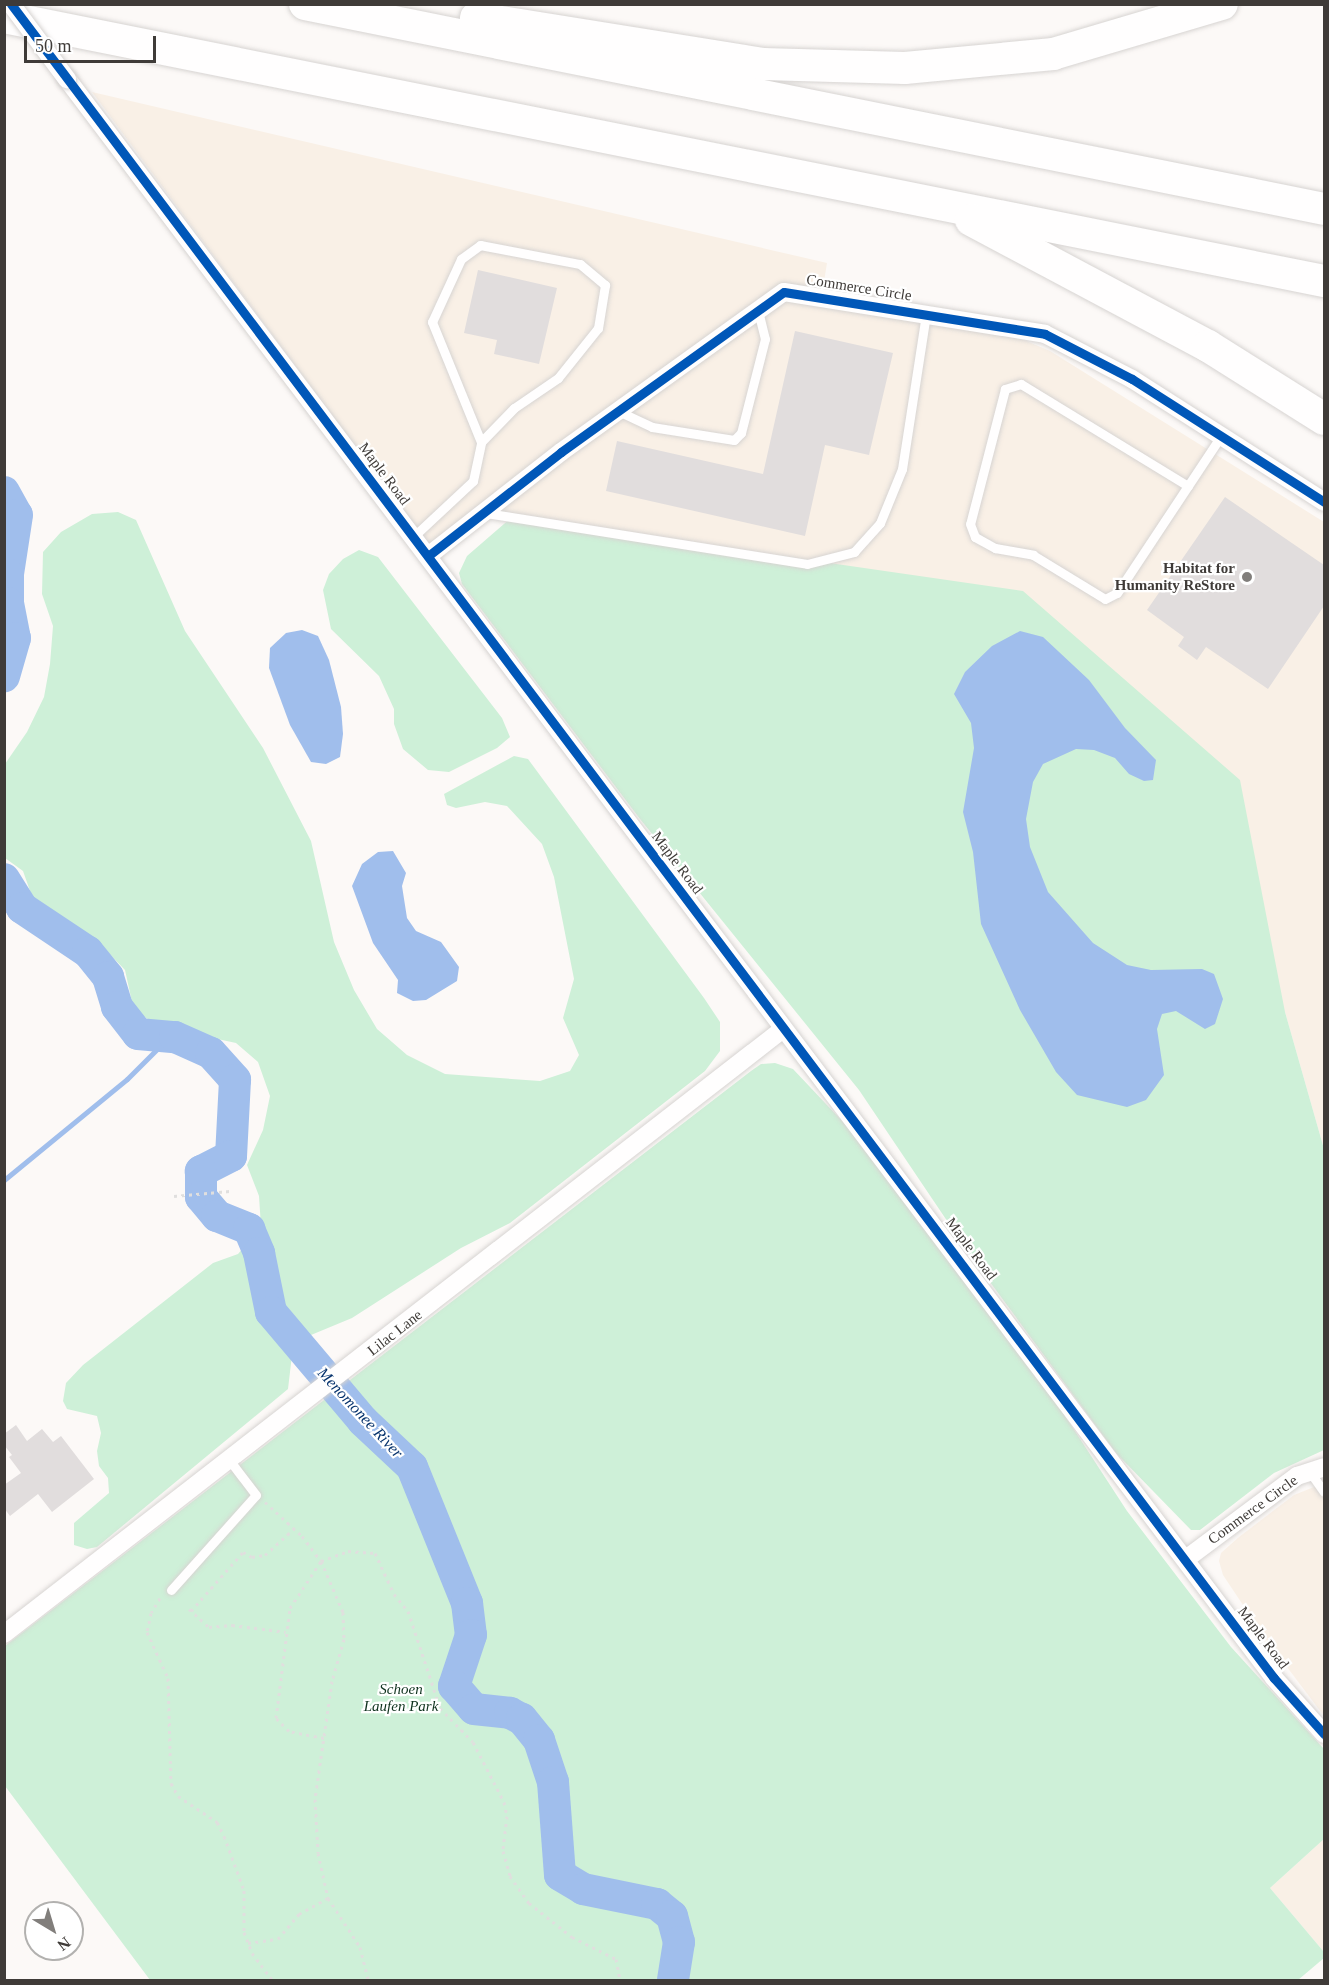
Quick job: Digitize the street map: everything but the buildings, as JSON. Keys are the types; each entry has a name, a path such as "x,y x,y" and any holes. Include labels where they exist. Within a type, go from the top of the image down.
{"highway":[{"path":"305,4 1324,209"},
{"path":"389,4 763,64 905,68 1053,54 1222,4"},
{"path":"4,16 1324,281"},
{"path":"941,204 1208,346 1324,419"}],"street":[{"name":"Maple Road","path":"11,4 1274,1678 1324,1734"},
{"name":"Commerce Circle","path":"428,556 618,411 784,292 1045,333 1132,379 1324,502"},
{"name":"Lilac Lane","path":"4,1634 311,1399 783,1029"},
{"name":"Commerce Circle","path":"1186,1559 1298,1476 1317,1470"}],"lane":[{"path":"413,537 473,481 481,442 514,408 558,378 598,328 605,285 580,264 480,245 461,259 432,322 481,442"},
{"path":"618,411 652,427 734,440 741,433 765,339 758,310"},
{"path":"483,513 807,564 854,552 880,523 902,469 926,314"},
{"path":"1188,486 1021,384 1005,389 970,524 975,537 995,548 1033,555 1105,599 1117,593 1188,486 1221,436"},
{"path":"171,1590 256,1495 230,1461"},
{"path":"1317,1470 1324,1492"}],"path":[{"path":"174,1196 230,1191"},
{"path":"256,1495 294,1528 321,1561 339,1600 345,1631 324,1738 315,1799 319,1862 328,1898 360,1947 368,1980"},
{"path":"286,1632 232,1625 209,1627 190,1610 241,1551 252,1557 265,1555 294,1528"},
{"path":"324,1738 289,1731 276,1718 290,1608 321,1561 348,1551 375,1553 394,1594 411,1618 440,1708 473,1742 504,1802 507,1816 503,1851 510,1876 529,1903 573,1937 616,1959 620,1980"},
{"path":"160,1598 151,1613 147,1632 168,1678 171,1783 178,1796 217,1822 244,1890 243,1925 248,1943 273,1980"},
{"path":"248,1943 278,1939 299,1914 328,1898"}],"shaded area":[{"path":"92,92 827,263 822,294 1019,338 1050,351 1324,522 1324,1149 1285,1012 793,583 492,512 436,555"},
{"path":"1324,1483 1324,1716 1265,1638 1223,1575 1219,1561 1221,1553 1239,1537 1294,1495"},
{"path":"1324,1839 1324,1952 1270,1888"}],"green space":[{"path":"118,512 136,520 185,631 263,748 311,841 334,942 354,990 377,1029 407,1055 445,1074 540,1081 570,1071 579,1055 563,1018 574,979 554,877 542,844 507,806 485,802 456,808 447,805 444,794 514,756 528,759 704,998 720,1022 720,1051 705,1071 510,1223 461,1248 352,1318 311,1335 292,1355 288,1389 97,1547 87,1549 74,1545 74,1523 109,1493 108,1478 99,1466 97,1451 101,1433 97,1416 67,1409 63,1401 66,1383 83,1365 213,1263 238,1254 261,1227 259,1196 247,1165 263,1130 270,1096 258,1062 236,1043 162,1027 134,1011 125,970 102,946 82,939 35,905 23,871 5,858 5,764 27,732 44,697 50,664 53,626 42,594 43,552 61,532 92,514"},
{"path":"512,517 1023,591 1240,780 1285,1012 1324,1149 1324,1450 1274,1473 1200,1530 1191,1530 1116,1453 970,1255 859,1090 640,819 462,584 459,573 467,556"},
{"path":"359,550 378,557 502,718 510,737 497,748 449,772 428,770 403,749 394,724 394,709 379,676 331,629 323,590 329,574 343,559"},
{"name":"Schoen Laufen Park","path":"775,1063 793,1069 860,1140 1054,1399 1127,1511 1231,1647 1324,1749 1324,1839 1270,1888 1324,1952 1324,1958 1298,1980 150,1980 5,1786 5,1646 751,1071 761,1064"}],"water":[{"path":"302,630 318,636 329,660 341,707 343,734 340,757 326,764 311,762 290,725 269,668 270,648 286,633"},
{"path":"1020,631 1043,637 1089,680 1125,728 1156,760 1153,780 1144,781 1129,774 1115,758 1094,750 1076,749 1043,764 1033,782 1026,819 1030,847 1048,892 1093,943 1127,965 1151,970 1202,969 1214,974 1223,999 1215,1024 1205,1029 1176,1011 1162,1014 1157,1029 1164,1075 1146,1100 1127,1107 1077,1095 1056,1072 1020,1010 981,924 973,852 963,812 974,748 971,723 954,694 965,672 992,646"},
{"path":"393,851 406,873 402,886 407,918 416,931 441,942 459,967 457,981 426,1000 413,1001 397,993 398,980 373,943 352,886 362,864 378,852"}],"waterway":[{"name":"Menomonee River","path":"4,492 17,515 8,574 8,603 15,638 4,676"},
{"name":"Menomonee River","path":"4,879 22,908 88,952 108,977 117,1007 138,1034 175,1037 211,1053 235,1080 231,1156 201,1171 201,1197 217,1216 249,1229 259,1253 271,1312 363,1421 412,1467 467,1603 471,1635 454,1686 474,1709 510,1713 522,1719 539,1740 553,1782 560,1875 583,1889 657,1904 672,1916 679,1942 673,1980"},
{"path":"4,1180 127,1079 160,1046 175,1037"}],"cycle path":[{"path":"11,4 1274,1678 1324,1734"},
{"path":"428,556 561,452 784,292 1045,334 1132,379 1324,502"}],"place":[{"name":"Habitat for Humanity ReStore","path":"1247,577"}]}
